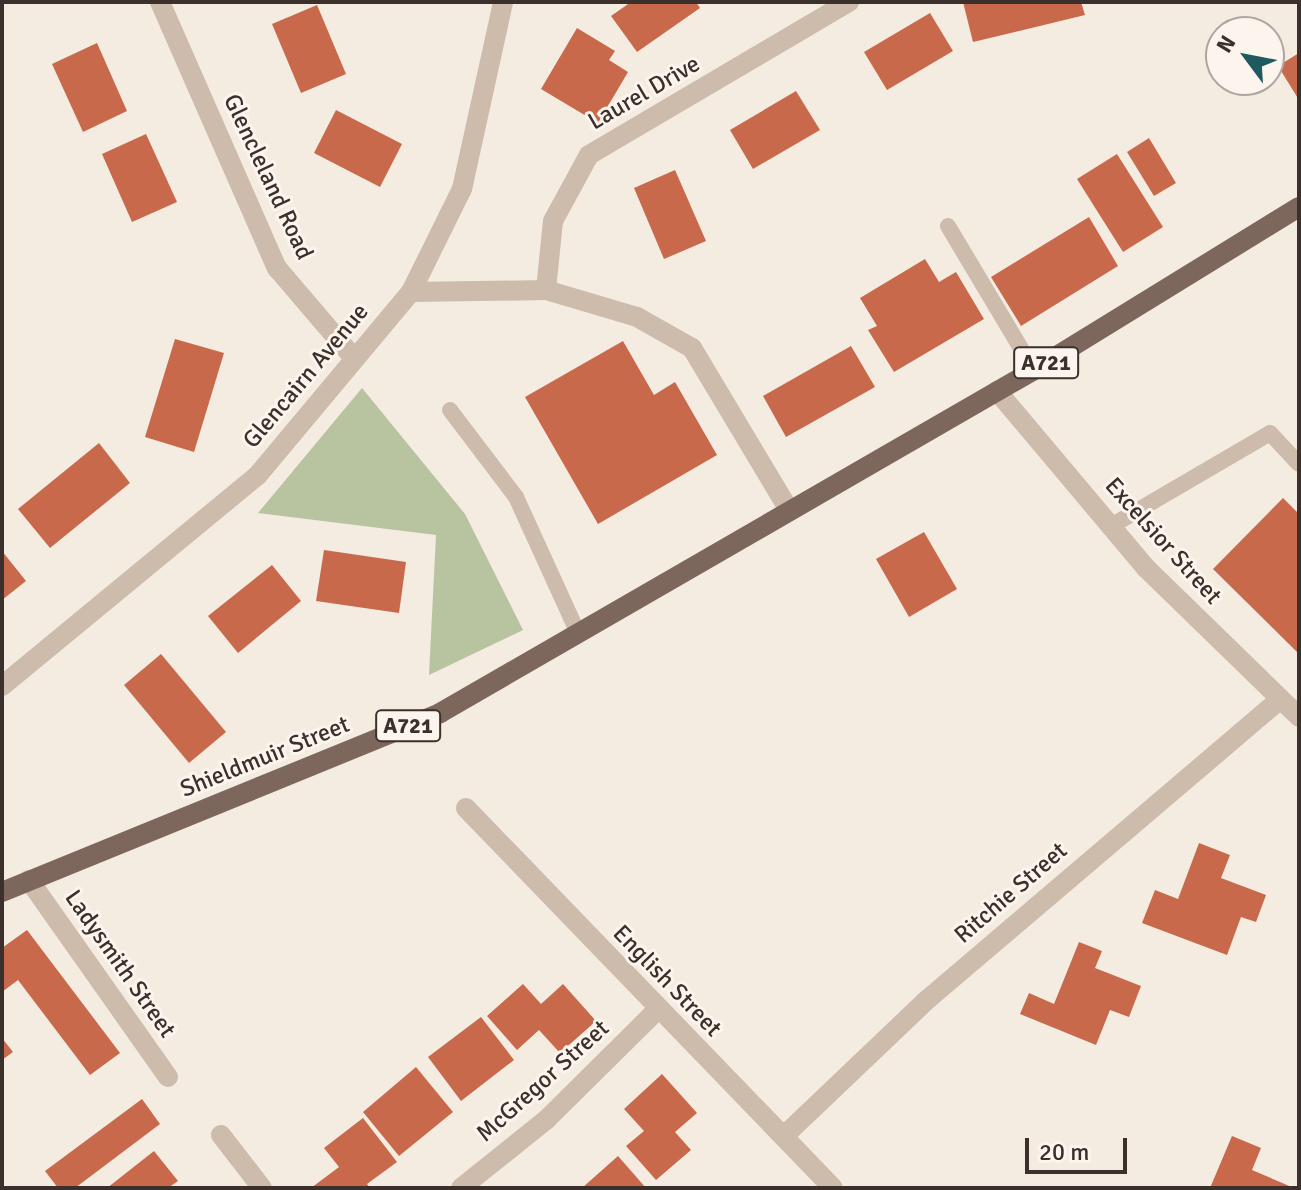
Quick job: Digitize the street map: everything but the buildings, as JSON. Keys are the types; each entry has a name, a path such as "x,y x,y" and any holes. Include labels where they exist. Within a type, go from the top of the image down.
{"main road":[{"name":"A721","path":"789,510 1034,370 1299,207"},
{"name":"Shieldmuir Street","path":"2,892 440,713 789,510"}],"street":[{"name":"Glencleland Road","path":"160,2 277,268 354,358"},
{"name":"Glencairn Avenue","path":"2,686 257,476 411,292 462,189 503,2"},
{"name":"Laurel Drive","path":"546,290 553,221 589,155 849,2"},
{"path":"411,292 546,290 637,317 692,348 789,510"},
{"name":"Excelsior Street","path":"997,391 1146,568 1299,717"},
{"name":"Ritchie Street","path":"784,1136 928,999 1280,699"},
{"name":"English Street","path":"466,808 657,1010 833,1188"},
{"name":"Ladysmith Street","path":"29,880 168,1077"},
{"name":"McGregor Street","path":"461,1188 547,1119 657,1010"},
{"path":"221,1135 262,1188"}],"lane":[{"path":"948,226 1034,370"},
{"path":"450,410 516,497 578,633"},
{"path":"1111,526 1270,433 1299,464"}],"green space":[{"path":"362,388 465,514 523,630 429,675 436,535 258,513"}]}
